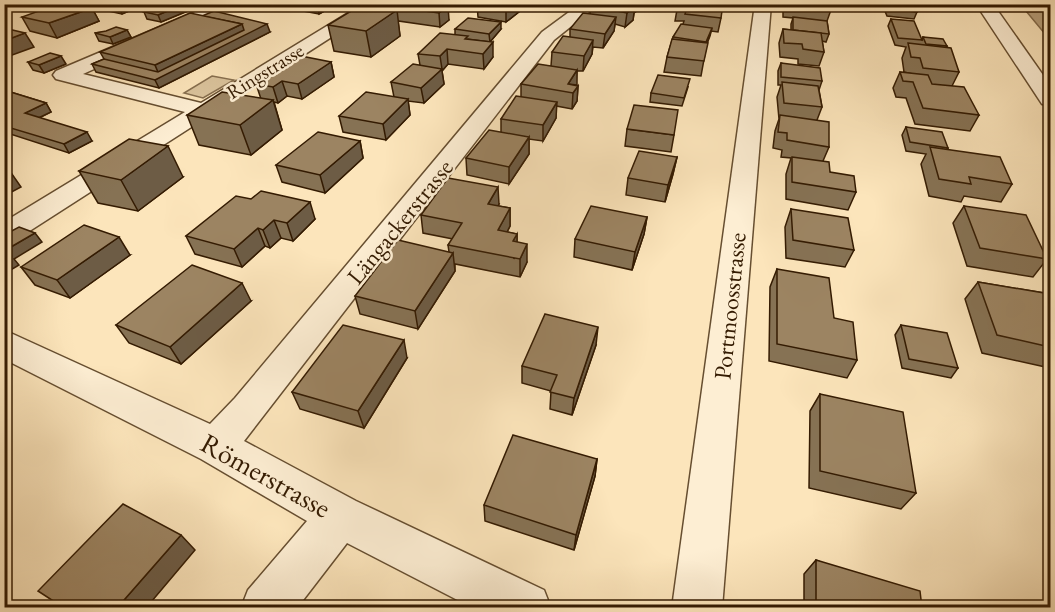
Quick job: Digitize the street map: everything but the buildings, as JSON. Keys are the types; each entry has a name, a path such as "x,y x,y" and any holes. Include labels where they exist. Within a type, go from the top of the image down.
{"street":[{"name":"Ringstrasse","path":"4,235 375,4"},
{"name":"Längackerstrasse","path":"215,446 249,409 548,36 591,4"},
{"name":"Portmoosstrasse","path":"697,608 763,4"},
{"path":"984,4 1050,99"},
{"path":"203,110 63,75 207,12"},
{"name":"Römerstrasse","path":"4,343 215,446 340,516 526,608"},
{"path":"266,608 340,516"}],"shaded area":[{"path":"1021,5 1050,5 1050,40"},
{"path":"212,76 234,80 203,98 184,93"}]}
